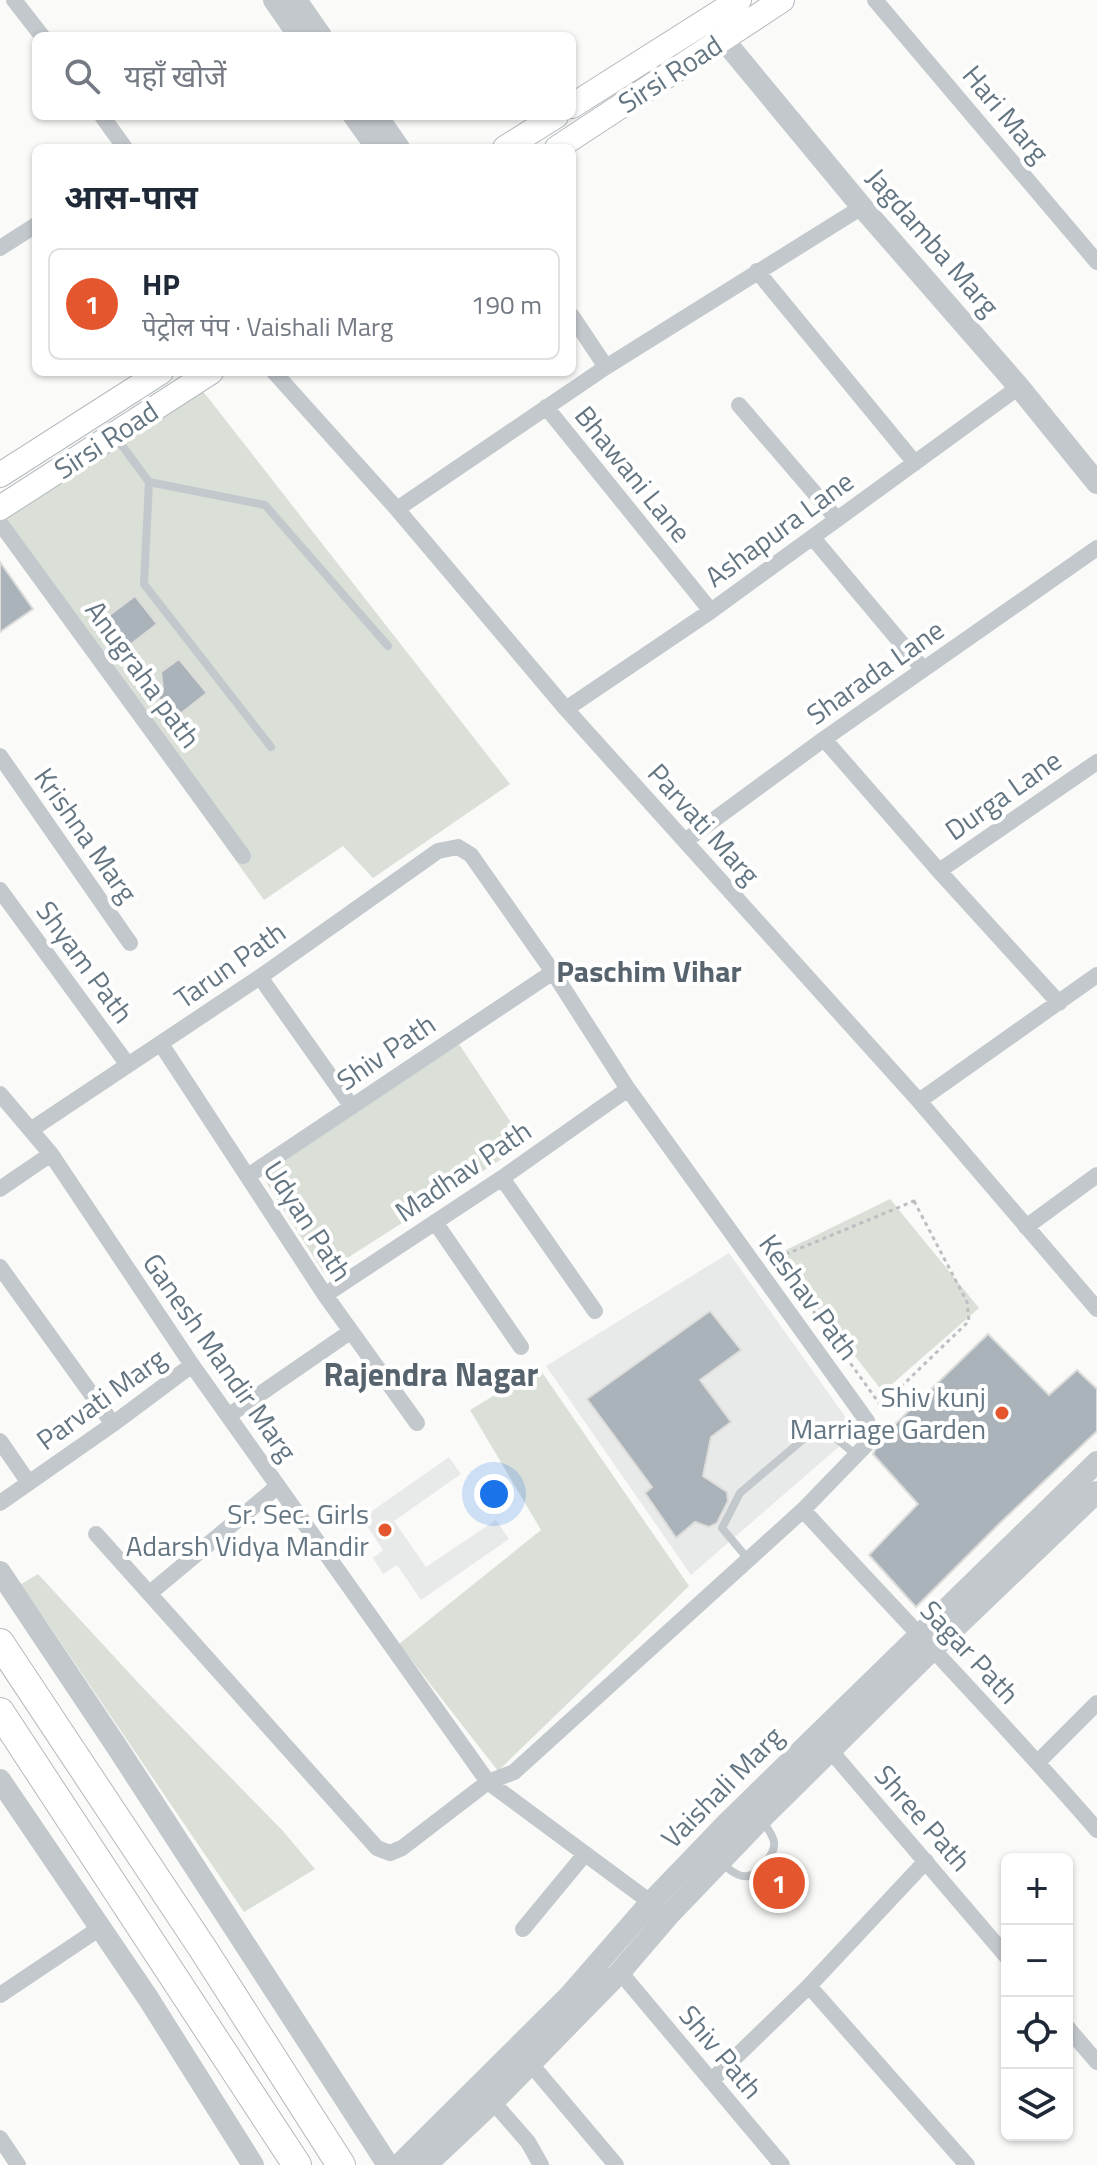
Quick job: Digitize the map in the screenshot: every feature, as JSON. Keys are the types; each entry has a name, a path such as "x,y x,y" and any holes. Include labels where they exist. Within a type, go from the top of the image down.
{"highway":[{"path":"0,1643 203,1949 341,2165"},
{"path":"0,1712 297,2165"}],"main road":[{"name":"Sirsi Road","path":"576,103 739,0"},
{"name":"Sirsi Road","path":"563,144 782,0"},
{"path":"511,144 550,120"},
{"name":"Sirsi Road","path":"0,475 155,376"},
{"name":"Sirsi Road","path":"0,508 205,376"}],"street":[{"path":"14,0 39,32"},
{"path":"274,0 296,32"},
{"path":"296,0 318,32"},
{"name":"Hari Marg","path":"875,0 1097,262"},
{"name":"Jagdamba Marg","path":"723,39 1097,483"},
{"path":"105,120 122,144"},
{"path":"357,120 374,144"},
{"path":"380,120 396,144"},
{"path":"397,509 606,367 862,207"},
{"path":"2,243 32,227"},
{"path":"757,271 915,463"},
{"path":"576,322 606,367"},
{"name":"Parvati Marg","path":"278,376 397,509 566,709 919,1101 1097,1309"},
{"name":"Ashapura Lane","path":"566,709 711,611 1019,387"},
{"path":"739,405 836,518"},
{"name":"Bhawani Lane","path":"546,407 711,611"},
{"name":"Anugraha path","path":"0,523 243,856"},
{"path":"813,538 923,669"},
{"name":"Sharada Lane","path":"685,841 824,739 1097,548"},
{"path":"824,739 1059,1003"},
{"name":"Krishna Marg","path":"0,756 130,943"},
{"name":"Durga Lane","path":"939,871 1097,762"},
{"name":"Keshav Path","path":"96,1534 377,1848 390,1853 402,1848 488,1782 514,1772 803,1510 866,1445 871,1432 867,1421 628,1089 553,972 471,855 458,847"},
{"name":"Tarun Path","path":"32,1129 260,977 438,851 458,847"},
{"name":"Shyam Path","path":"0,890 128,1065"},
{"name":"Shiv Path","path":"248,1176 553,972"},
{"path":"919,1101 1097,975"},
{"path":"260,977 352,1107"},
{"name":"Udyan Path","path":"161,1044 325,1295 417,1423"},
{"name":"Madhav Path","path":"325,1295 502,1178 628,1089"},
{"name":"Ganesh Mandir Marg","path":"0,1094 51,1154 192,1365 488,1782 659,1909"},
{"path":"0,1189 51,1154"},
{"path":"1026,1227 1097,1175"},
{"path":"502,1178 595,1311"},
{"path":"435,1222 521,1347"},
{"path":"0,1267 113,1424"},
{"path":"228,1416 350,1332"},
{"name":"Parvati Marg","path":"0,1503 192,1365"},
{"path":"0,1441 29,1483"},
{"name":"Vaishali Marg","path":"524,2056 570,1995 925,1642 1097,1462"},
{"path":"150,1593 278,1486"},
{"name":"Vaishali Marg","path":"426,2165 486,2094 524,2056 620,1972 659,1909 720,1862 734,1831 761,1819 830,1750 925,1642 1097,1492"},
{"name":"Sagar Path","path":"803,1510 1038,1762 1097,1830"},
{"path":"0,1572 388,2165"},
{"path":"1038,1762 1097,1703"},
{"name":"Shree Path","path":"830,1750 1001,1950"},
{"path":"0,1780 148,1998 253,2165"},
{"path":"523,1929 585,1854"},
{"path":"711,2081 809,1986 926,1861"},
{"path":"0,1995 100,1928"},
{"name":"Shiv Path","path":"620,1972 782,2165"},
{"path":"809,1986 967,2165"},
{"path":"1073,2034 1097,2062"},
{"path":"524,2056 616,2165"},
{"path":"486,2094 528,2142 541,2165"},
{"name":"Vaishali Marg","path":"399,2165 486,2094"},
{"path":"0,2138 18,2165"}],"lane":[{"path":"114,434 149,482 144,584 271,747"},
{"path":"149,482 265,505 388,646"},
{"path":"748,1560 722,1528 740,1493 820,1425 856,1455"},
{"path":"720,1862 740,1875 748,1876 757,1871 773,1851 774,1841 761,1819"}],"path":[{"path":"914,1201 967,1302 969,1321 881,1406 782,1267 784,1255 914,1201"}],"shaded area":[{"path":"202,390 510,784 373,878 343,846 264,900 0,532 0,523"},
{"path":"459,1044 525,1144 324,1273 262,1176"},
{"path":"890,1199 979,1308 883,1392 776,1255"},
{"path":"729,1253 849,1422 842,1444 691,1575 546,1366"},
{"path":"539,1368 689,1586 498,1771 399,1644 541,1530 470,1410"},
{"name":"Sr. Sec. Girls Adarsh Vidya Mandir","path":"449,1457 461,1474 394,1521 426,1567 496,1520 509,1539 421,1600 397,1565 383,1574 373,1558 383,1550 362,1518"},
{"path":"38,1574 143,1688 282,1830 315,1869 244,1912 21,1584"}],"building":[{"path":"0,562 33,609 0,632"},
{"path":"135,596 157,624 122,651 105,631 107,617"},
{"path":"179,659 207,693 175,718 156,695 163,689 161,672"},
{"path":"710,1311 741,1350 700,1380 731,1422 711,1437 703,1476 727,1492 728,1501 717,1523 709,1527 695,1522 676,1538 645,1493 652,1487 587,1399"},
{"name":"Shiv kunj Marriage Garden","path":"988,1334 1049,1395 1077,1370 1097,1389 1097,1431 916,1607 869,1555 918,1504 873,1454 881,1438"}],"place":[{"name":"Shiv kunj Marriage Garden","path":"1002,1413"},
{"name":"Sr. Sec. Girls Adarsh Vidya Mandir","path":"385,1530"},
{"name":"HP","path":"779,1883"}],"district":[{"name":"Paschim Vihar","path":"649,972"},
{"name":"Rajendra Nagar","path":"431,1375"}]}
